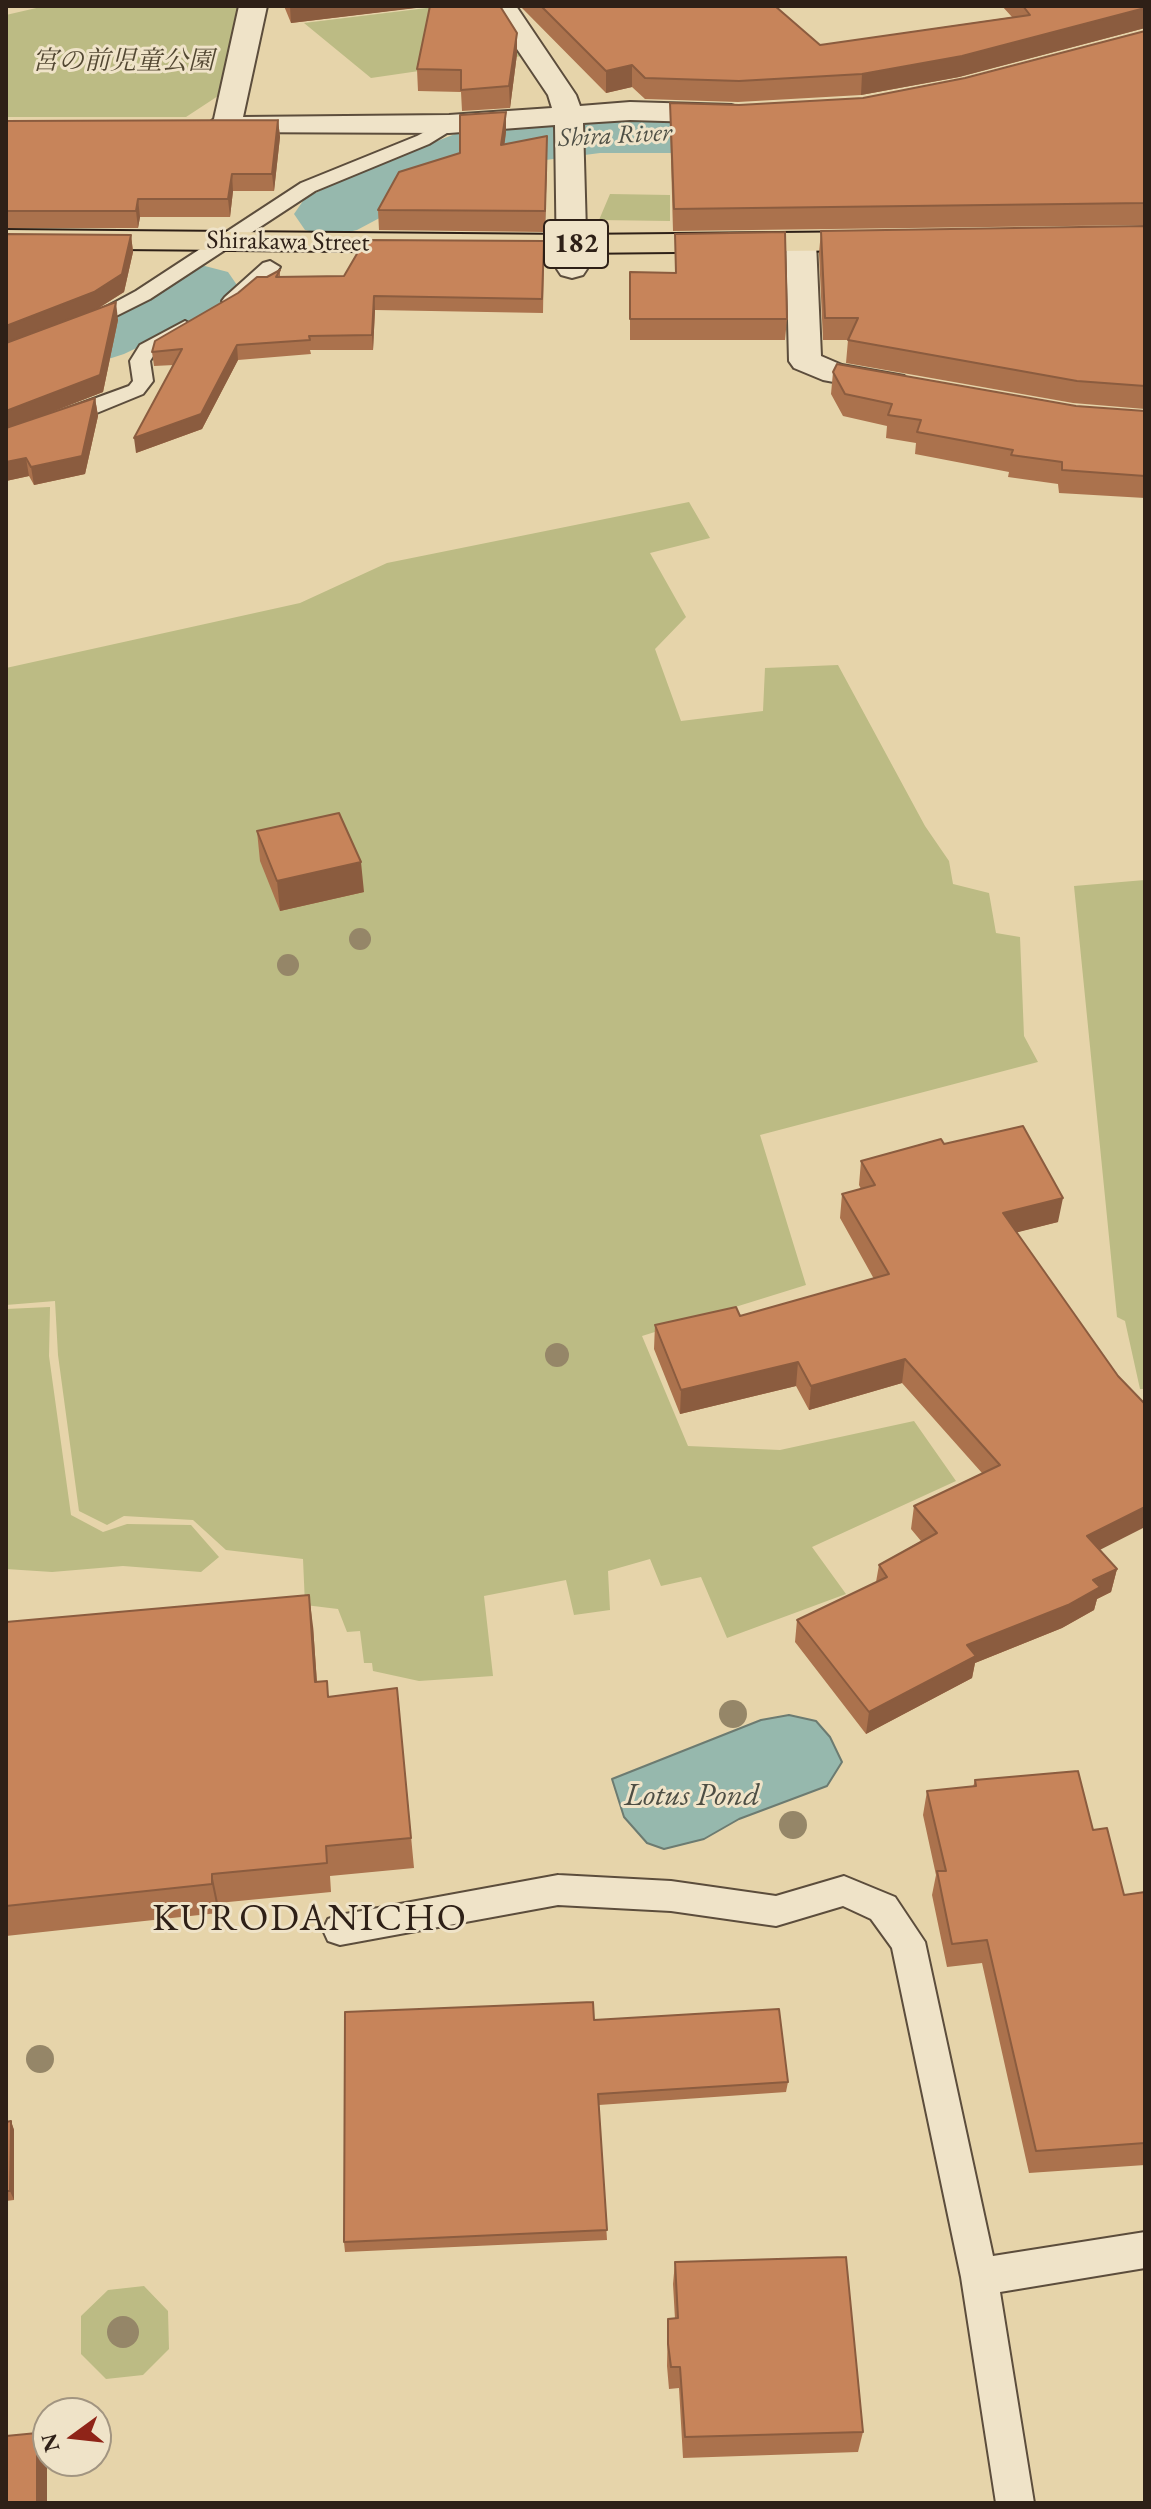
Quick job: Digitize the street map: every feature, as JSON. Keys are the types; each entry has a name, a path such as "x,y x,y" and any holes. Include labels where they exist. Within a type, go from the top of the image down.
{"main road":[{"name":"Shirakawa Street","path":"6,239 222,241 572,257"},
{"name":"Shirakawa Street","path":"6,267 270,267 572,257 802,255 911,240"},
{"name":"Shirakawa Street","path":"802,255 892,267"}],"street":[{"path":"227,126 253,6"},
{"path":"502,6 562,95 569,131 572,257"},
{"path":"196,126 449,124 569,131 753,113"},
{"path":"802,255 805,361 834,373 924,389"}],"lane":[{"path":"68,331 143,295 181,267 308,187 423,140 449,124"},
{"path":"6,438 53,424 136,390 143,381 140,361 147,349 213,311 270,267"},
{"path":"340,1930 558,1890 671,1896 776,1911 844,1891 883,1908 908,1942 979,2277 1015,2503"},
{"path":"979,2277 1145,2250"}],"green space":[{"name":"宮の前児童公園","path":"45,6 239,6 218,96 186,117 6,117 6,15"},
{"path":"443,6 489,6 522,56 371,78 304,23"},
{"path":"610,194 670,195 670,221 599,220"},
{"path":"689,502 710,538 650,553 686,617 655,649 681,721 763,711 765,668 838,665 925,826 949,861 953,884 989,893 996,933 1020,937 1024,1036 1038,1062 760,1135 806,1285 642,1336 688,1446 780,1450 914,1421 956,1481 812,1547 846,1594 727,1638 701,1577 661,1586 650,1559 608,1571 610,1610 574,1615 566,1580 484,1596 493,1676 419,1681 373,1671 372,1663 364,1663 360,1631 347,1632 338,1609 305,1605 303,1559 226,1550 193,1520 124,1516 107,1525 79,1511 58,1355 55,1301 6,1305 6,668 300,603 387,563"},
{"path":"1145,880 1145,1389 1140,1389 1125,1321 1117,1317 1074,886"},
{"path":"50,1307 49,1356 71,1515 103,1532 127,1524 191,1525 219,1557 201,1572 123,1566 52,1572 6,1569 6,1309"},
{"path":"144,2286 168,2311 169,2349 143,2375 106,2379 81,2354 81,2316 108,2290"}],"water":[{"name":"Lotus Pond","path":"789,1715 816,1721 830,1737 842,1762 827,1786 739,1819 704,1839 664,1849 647,1843 624,1817 612,1779 761,1720"}],"building":[{"path":"430,6 500,6 517,33 509,86 461,90 461,70 417,69"},
{"path":"541,6 775,6 820,45 1030,15 1023,6 1145,8 962,56 862,74 739,81 645,78 632,65 606,71"},
{"path":"1145,31 1145,203 674,209 670,103 739,105 863,98 965,78"},
{"path":"506,112 501,145 547,136 545,211 378,210 399,172 460,153 460,115"},
{"path":"278,120 272,174 232,174 228,199 138,199 136,211 6,211 6,121"},
{"path":"1145,226 1145,386 1077,381 848,340 858,318 825,318 821,231"},
{"path":"785,232 787,319 630,319 630,272 676,273 675,234"},
{"path":"6,234 131,235 122,274 94,292 6,326"},
{"path":"365,240 544,241 542,299 374,296 372,335 309,336 310,340 237,345 201,414 134,438 182,349 152,352 155,341 238,293 257,277 267,277 280,270 276,277 344,276"},
{"path":"116,302 100,375 6,411 6,343"},
{"path":"837,364 1076,406 1145,411 1145,476 1062,470 1062,462 1011,455 1013,450 917,432 921,420 888,415 892,404 845,394 833,372"},
{"path":"95,398 82,456 31,467 26,458 6,462 6,428"},
{"path":"339,813 361,862 277,881 257,831"},
{"path":"1023,1126 1063,1198 1003,1213 1118,1376 1145,1404 1145,1507 1087,1536 1117,1569 1093,1580 1100,1587 1068,1605 967,1645 976,1656 869,1712 797,1620 887,1577 879,1565 937,1533 914,1506 1000,1465 905,1359 811,1386 798,1362 681,1390 655,1325 736,1307 740,1316 889,1274 842,1194 875,1185 861,1161 941,1139 944,1144"},
{"path":"309,1595 315,1682 327,1681 328,1697 397,1688 411,1838 326,1846 327,1863 212,1874 212,1884 6,1906 6,1622"},
{"path":"1078,1771 1093,1830 1107,1828 1124,1895 1145,1892 1145,2143 1036,2151 987,1940 952,1944 937,1871 946,1871 927,1791 976,1786 975,1780"},
{"path":"593,2002 594,2020 779,2009 788,2082 598,2094 607,2230 344,2242 345,2012"},
{"path":"11,2121 10,2191 6,2191 6,2122"},
{"path":"846,2257 863,2432 685,2437 680,2367 671,2367 668,2344 668,2319 678,2318 675,2262"},
{"path":"32,2433 32,2477 37,2477 37,2503 6,2503 6,2436"}],"waterway":[{"name":"Shira River","path":"331,214 378,190 485,147 600,132 819,132"},
{"name":"Shira River","path":"6,368 97,338 201,288"}],"district":[{"name":"KURODANICHO","path":"310,1920"}]}
